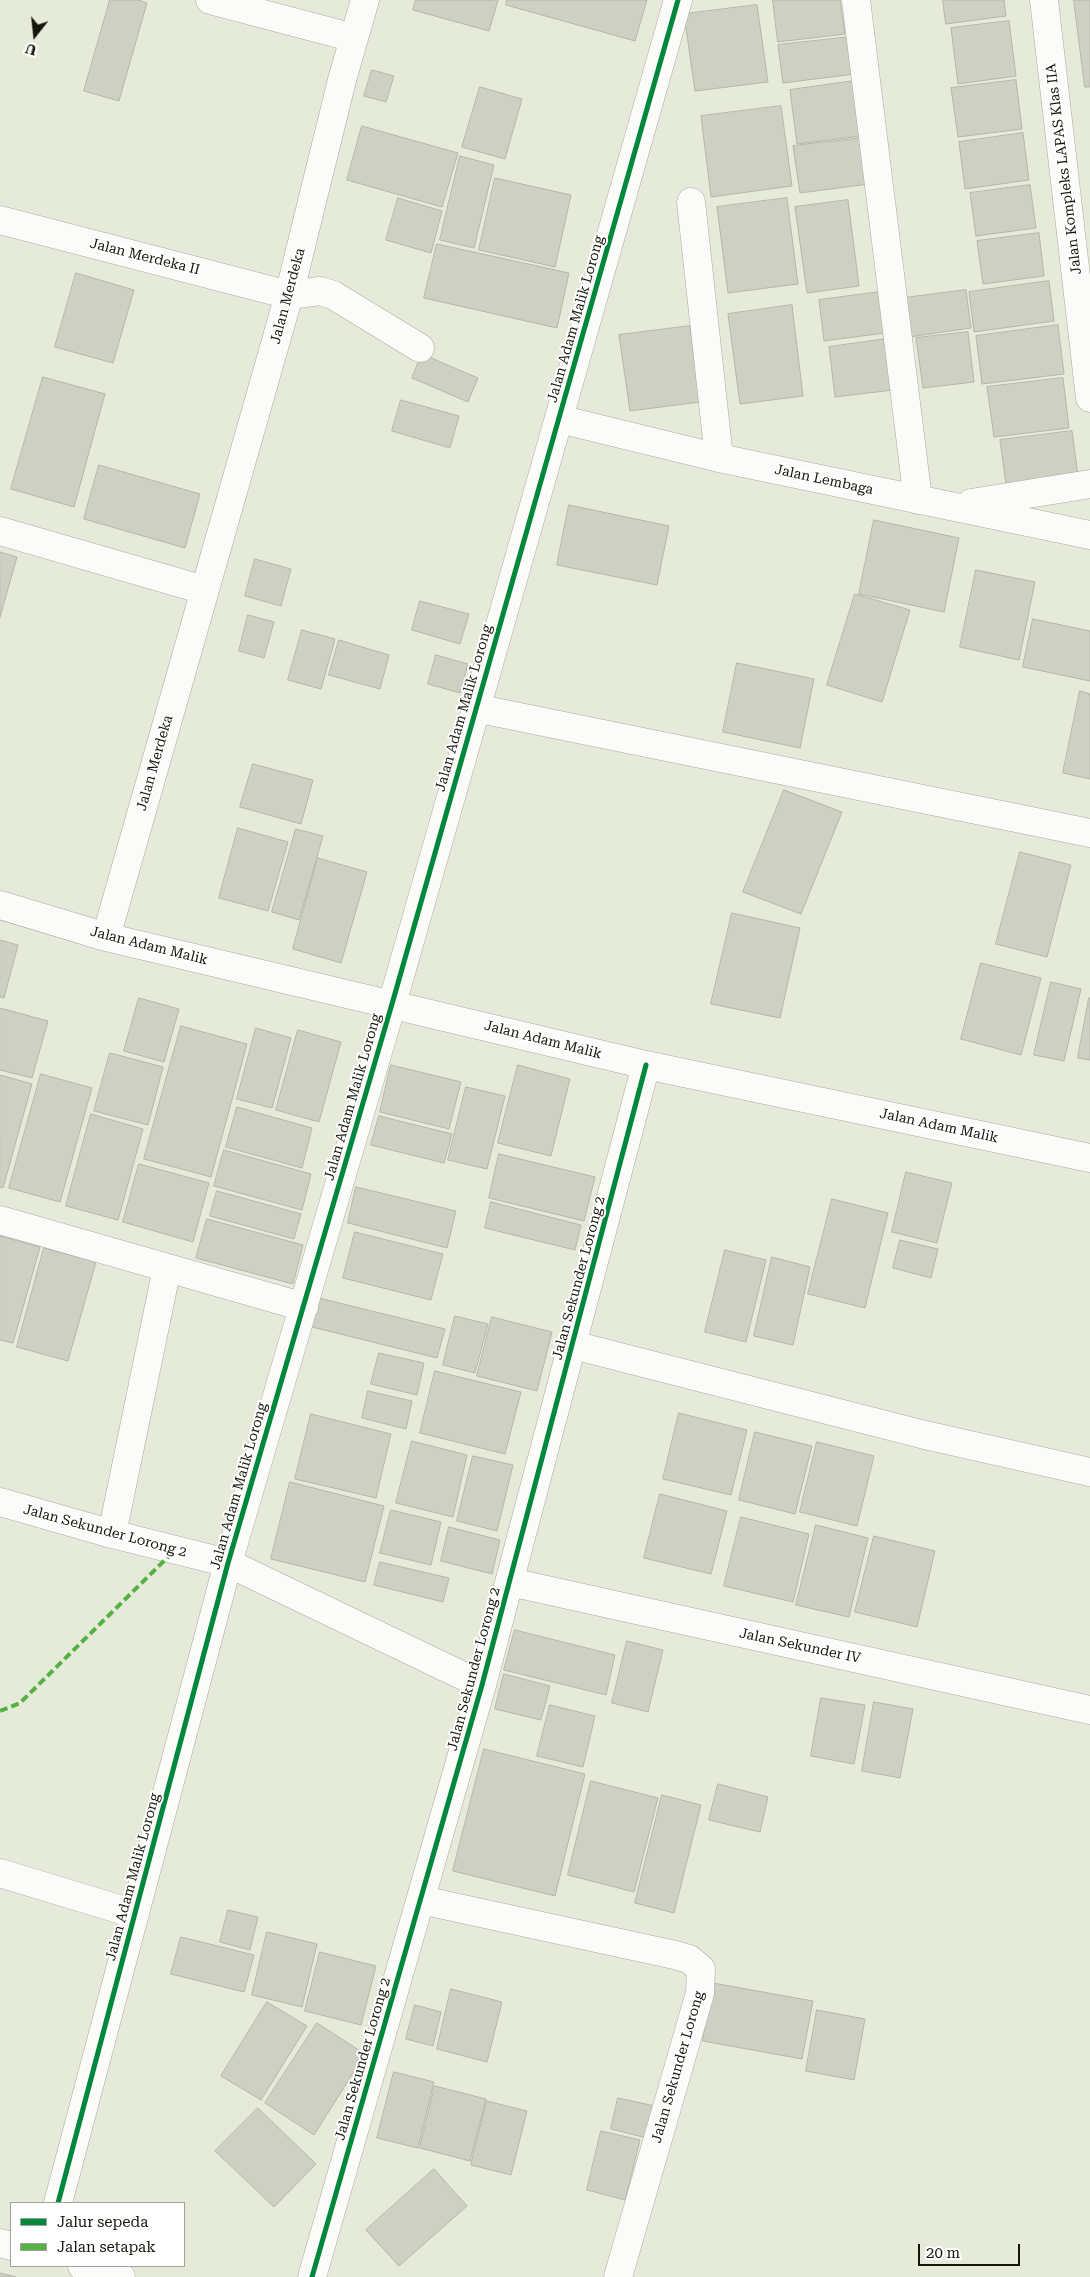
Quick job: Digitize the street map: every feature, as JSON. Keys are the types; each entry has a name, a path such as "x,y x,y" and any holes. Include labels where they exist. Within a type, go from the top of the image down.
{"street":[{"path":"210,0 354,38"},
{"name":"Jalan Merdeka","path":"106,937 290,295 365,0"},
{"name":"Jalan Adam Malik Lorong","path":"58,2202 228,1563 392,1004 678,0"},
{"path":"856,0 918,500"},
{"name":"Jalan Kompleks LAPAS Klas IIA","path":"1044,0 1090,398"},
{"path":"691,202 719,458"},
{"name":"Jalan Merdeka II","path":"0,220 290,295"},
{"path":"290,295 320,291 333,296 420,348"},
{"name":"Jalan Lembaga","path":"559,420 719,458 1090,535"},
{"path":"954,506 1090,484"},
{"path":"0,530 204,590"},
{"path":"475,708 1090,833"},
{"name":"Jalan Adam Malik","path":"0,905 106,937 646,1065 1090,1158"},
{"name":"Jalan Sekunder Lorong 2","path":"312,2277 482,1685 646,1065"},
{"path":"0,1220 304,1307"},
{"path":"112,1534 167,1268"},
{"path":"573,1345 925,1435 1090,1472"},
{"name":"Jalan Sekunder Lorong 2","path":"0,1502 112,1534 228,1563 482,1685"},
{"name":"Jalan Sekunder IV","path":"510,1582 1090,1710"},
{"path":"0,1873 135,1914"},
{"name":"Jalan Sekunder Lorong","path":"421,1900 562,1929 689,1959 696,1963 702,1973 700,1992 618,2277"},
{"path":"86,2267 121,2277"}],"building":[{"path":"110,0 138,0 147,3 119,101 84,91"},
{"path":"416,0 498,0 489,31 413,10"},
{"path":"507,0 647,0 635,41 506,5"},
{"path":"773,0 840,0 845,34 778,42"},
{"path":"943,0 1004,0 1006,16 946,24"},
{"path":"1074,0 1090,0 1090,87 1085,87"},
{"path":"757,5 768,82 695,91 684,14"},
{"path":"1009,21 1016,76 958,84 951,28"},
{"path":"850,37 855,74 783,83 778,45"},
{"path":"372,70 394,76 386,102 364,96"},
{"path":"1016,80 1022,129 958,137 951,88"},
{"path":"854,81 861,136 797,144 790,90"},
{"path":"480,87 522,99 505,159 462,147"},
{"path":"781,106 792,186 711,197 701,116"},
{"path":"362,126 458,153 442,207 347,180"},
{"path":"1023,133 1029,180 965,189 959,142"},
{"path":"863,138 869,184 800,193 793,146"},
{"path":"460,156 494,165 474,248 440,240"},
{"path":"495,178 571,195 555,267 479,250"},
{"path":"1030,185 1036,228 976,236 970,193"},
{"path":"398,198 442,211 431,253 386,240"},
{"path":"787,198 798,284 728,293 717,207"},
{"path":"848,200 859,286 807,293 795,207"},
{"path":"1039,233 1044,276 983,284 977,241"},
{"path":"437,244 569,273 557,328 424,298"},
{"path":"76,273 134,290 113,363 55,347"},
{"path":"1049,281 1054,321 974,332 969,292"},
{"path":"966,290 971,328 909,337 904,298"},
{"path":"880,292 885,333 824,341 819,300"},
{"path":"792,305 803,396 740,404 728,314"},
{"path":"1058,325 1064,374 982,384 976,336"},
{"path":"690,326 700,402 630,411 619,335"},
{"path":"968,332 974,382 923,388 916,338"},
{"path":"886,339 893,390 835,397 829,347"},
{"path":"422,354 478,378 468,402 412,378"},
{"path":"43,377 105,394 74,507 11,489"},
{"path":"1063,378 1069,428 994,437 987,387"},
{"path":"401,400 459,416 450,448 392,431"},
{"path":"1072,431 1079,483 1007,492 1000,440"},
{"path":"99,465 200,494 185,548 84,519"},
{"path":"569,505 669,526 657,585 557,565"},
{"path":"874,520 959,538 944,612 859,594"},
{"path":"0,552 17,557 0,617"},
{"path":"255,559 291,569 281,606 245,596"},
{"path":"976,570 1035,582 1019,660 960,647"},
{"path":"855,594 910,610 882,702 827,685"},
{"path":"420,601 469,614 460,644 412,630"},
{"path":"248,615 274,622 264,658 239,651"},
{"path":"1033,619 1090,631 1090,681 1023,667"},
{"path":"302,630 335,639 321,689 288,680"},
{"path":"339,640 389,655 380,689 329,675"},
{"path":"436,655 468,664 460,693 428,684"},
{"path":"737,663 814,679 800,748 723,732"},
{"path":"1080,691 1090,694 1090,779 1063,773"},
{"path":"253,764 313,780 301,824 240,807"},
{"path":"784,790 842,812 801,914 743,892"},
{"path":"238,828 288,842 268,911 219,898"},
{"path":"296,829 323,836 299,920 272,912"},
{"path":"1020,852 1071,865 1047,957 996,944"},
{"path":"318,858 367,872 341,963 293,949"},
{"path":"732,913 800,928 780,1018 711,1004"},
{"path":"0,940 18,945 4,998 0,997"},
{"path":"981,963 1041,978 1021,1055 961,1039"},
{"path":"1051,982 1081,989 1064,1061 1034,1055"},
{"path":"139,998 179,1009 164,1062 124,1051"},
{"path":"1090,998 1090,1060 1078,1058"},
{"path":"0,1008 48,1021 32,1078 0,1070"},
{"path":"181,1026 247,1044 211,1177 144,1159"},
{"path":"256,1028 291,1038 272,1108 237,1099"},
{"path":"298,1030 341,1042 319,1122 276,1110"},
{"path":"110,1053 163,1067 148,1125 94,1111"},
{"path":"391,1065 461,1082 449,1129 380,1112"},
{"path":"518,1065 570,1079 551,1156 498,1143"},
{"path":"41,1074 92,1088 60,1202 9,1188"},
{"path":"0,1075 32,1084 3,1188 0,1187"},
{"path":"466,1087 505,1096 487,1169 448,1160"},
{"path":"237,1107 312,1128 302,1168 226,1147"},
{"path":"91,1114 143,1129 118,1220 66,1206"},
{"path":"379,1116 452,1134 444,1163 371,1145"},
{"path":"224,1150 311,1174 302,1210 214,1186"},
{"path":"499,1154 595,1177 584,1221 489,1198"},
{"path":"139,1164 209,1183 193,1242 123,1222"},
{"path":"906,1172 952,1183 937,1243 892,1232"},
{"path":"356,1187 456,1211 447,1248 348,1223"},
{"path":"217,1191 301,1214 294,1239 210,1216"},
{"path":"832,1199 888,1213 865,1308 808,1294"},
{"path":"491,1202 581,1225 575,1250 485,1228"},
{"path":"207,1219 303,1245 293,1284 196,1258"},
{"path":"355,1232 443,1254 431,1300 343,1278"},
{"path":"0,1236 40,1247 13,1343 0,1340"},
{"path":"900,1240 938,1249 931,1278 893,1268"},
{"path":"44,1248 96,1262 68,1361 17,1347"},
{"path":"725,1250 766,1260 746,1342 705,1332"},
{"path":"772,1257 810,1267 793,1345 754,1336"},
{"path":"319,1298 445,1329 437,1358 312,1327"},
{"path":"455,1316 488,1324 475,1373 443,1365"},
{"path":"492,1317 552,1332 537,1391 477,1376"},
{"path":"379,1353 424,1363 417,1395 371,1384"},
{"path":"435,1371 521,1392 505,1454 420,1433"},
{"path":"368,1391 412,1401 406,1429 362,1418"},
{"path":"679,1413 747,1430 731,1495 663,1479"},
{"path":"311,1414 391,1434 376,1498 295,1479"},
{"path":"755,1432 812,1446 795,1514 739,1500"},
{"path":"412,1441 467,1455 453,1517 396,1503"},
{"path":"817,1442 874,1456 857,1526 800,1512"},
{"path":"473,1456 513,1465 497,1531 457,1521"},
{"path":"290,1482 384,1506 365,1582 271,1559"},
{"path":"660,1494 727,1511 711,1574 644,1558"},
{"path":"391,1510 441,1522 431,1565 380,1553"},
{"path":"741,1517 809,1534 793,1602 724,1586"},
{"path":"816,1525 868,1538 849,1617 796,1605"},
{"path":"449,1527 500,1540 492,1574 441,1561"},
{"path":"874,1536 935,1551 917,1627 855,1612"},
{"path":"380,1562 449,1578 443,1602 374,1585"},
{"path":"515,1630 615,1655 606,1695 504,1670"},
{"path":"627,1641 663,1650 648,1712 612,1703"},
{"path":"504,1674 550,1686 541,1720 495,1709"},
{"path":"821,1698 865,1705 854,1764 811,1756"},
{"path":"874,1702 913,1709 900,1778 862,1771"},
{"path":"550,1705 595,1716 583,1767 537,1756"},
{"path":"484,1749 585,1774 555,1896 453,1871"},
{"path":"591,1781 658,1798 634,1892 568,1875"},
{"path":"718,1784 768,1797 760,1832 709,1820"},
{"path":"662,1795 701,1805 674,1913 635,1903"},
{"path":"228,1910 258,1917 250,1950 220,1942"},
{"path":"267,1932 317,1944 302,2007 252,1995"},
{"path":"181,1937 254,1955 244,1992 171,1974"},
{"path":"320,1952 376,1966 361,2025 305,2011"},
{"path":"713,1983 813,2001 802,2059 703,2041"},
{"path":"451,1989 502,2002 487,2062 437,2049"},
{"path":"267,2002 307,2026 261,2100 221,2076"},
{"path":"415,2005 441,2012 433,2046 406,2039"},
{"path":"817,2010 865,2019 854,2080 806,2071"},
{"path":"317,2023 365,2054 314,2135 265,2103"},
{"path":"394,2072 434,2082 418,2148 377,2138"},
{"path":"435,2086 486,2099 470,2161 420,2148"},
{"path":"618,2098 655,2106 647,2138 611,2129"},
{"path":"487,2101 527,2111 511,2175 471,2165"},
{"path":"258,2108 316,2164 274,2207 215,2151"},
{"path":"601,2131 640,2140 625,2200 587,2190"},
{"path":"434,2169 467,2206 399,2266 366,2230"},
{"path":"0,2273 16,2277 0,2277"}],"marked path":[{"path":"0,1711 20,1703 175,1550"}],"cycle path":[{"path":"58,2202 228,1563 392,1004 678,0"},
{"path":"312,2277 482,1685 646,1065"}]}
